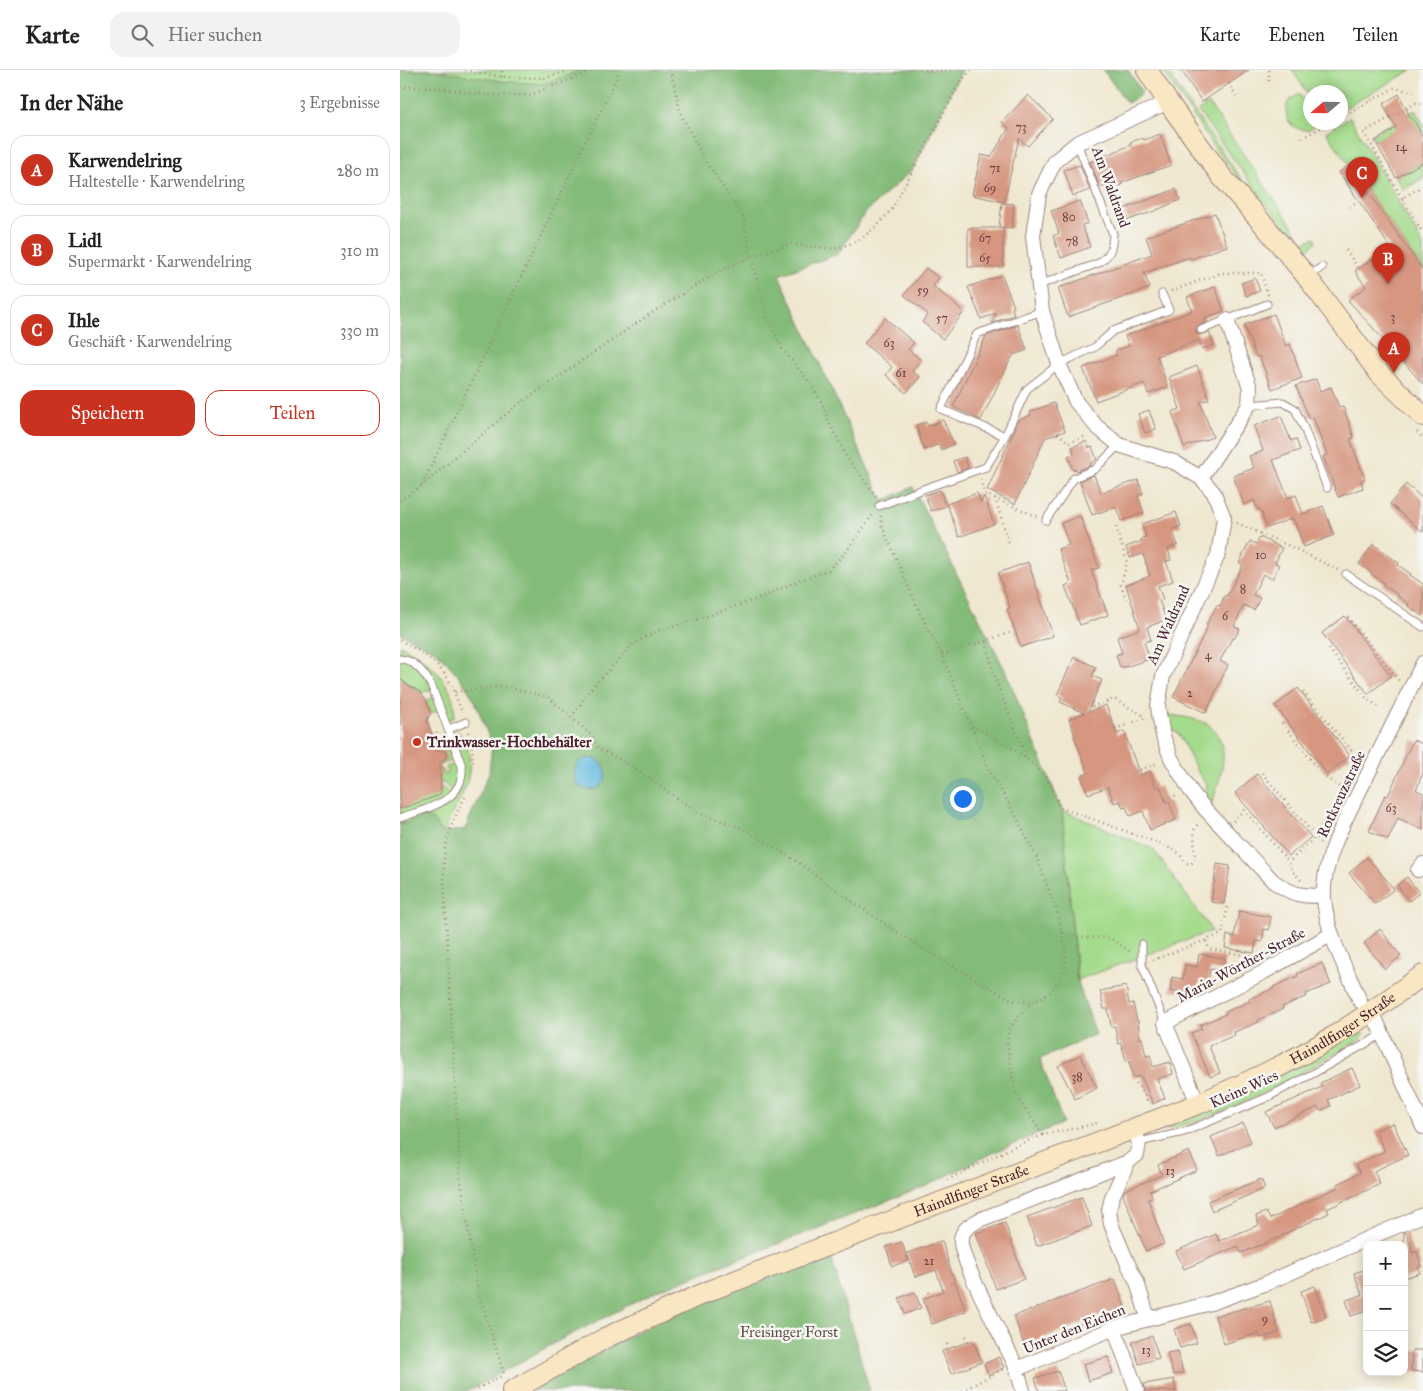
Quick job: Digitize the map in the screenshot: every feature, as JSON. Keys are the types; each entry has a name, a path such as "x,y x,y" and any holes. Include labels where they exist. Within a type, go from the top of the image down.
{"street":[{"path":"1147,70 1222,177 1265,226 1315,272 1380,374 1423,416"},
{"name":"Am Waldrand","path":"1168,102 1077,143 1054,161 1039,194 1033,236 1042,312 1058,364 1076,402 1096,426 1120,445 1174,462 1202,478 1214,493 1224,518 1218,555 1163,676 1158,706 1153,716 1171,758 1190,790 1205,809 1273,881 1286,890 1302,896 1324,896"},
{"path":"1202,478 1249,406 1250,388 1227,320"},
{"name":"Rotkreuzstraße","path":"1366,1006 1332,934 1324,896 1326,875 1336,838 1423,663"},
{"name":"Maria-Wörther-Straße","path":"1198,1104 1165,1024 1332,934"},
{"name":"Haindlfinger Straße","path":"509,1387 607,1338 711,1290 1136,1136 1308,1051 1330,1038 1366,1006 1423,975"},
{"path":"1366,1006 1423,1127"},
{"path":"1136,1136 1136,1155 1128,1162 1112,1197 1109,1210 1111,1224 1137,1282 1148,1318"},
{"name":"Unter den Eichen","path":"1128,1162 979,1220 964,1231 961,1247 1013,1368 1114,1328 1211,1303 1267,1283 1423,1215"},
{"path":"1114,1328 1137,1391"},
{"path":"1013,1368 1023,1391"}],"lane":[{"name":"Am Waldrand","path":"1039,285 1099,263 1106,258 1112,245 1113,234 1077,143"},
{"path":"879,506 923,488 986,467 1005,436 1027,389 1058,364 1095,347 1113,330 1169,310 1162,294"},
{"path":"1201,330 1267,304"},
{"path":"1005,436 942,409 977,334 1042,312"},
{"path":"1249,406 1282,402 1295,409 1327,488"},
{"path":"1046,520 1074,478 1095,468 1120,445"},
{"path":"1346,574 1423,627"},
{"path":"400,659 406,659 428,679 463,772 460,784 444,802 400,818"},
{"path":"448,729 466,722"},
{"name":"Maria-Wörther-Straße","path":"1142,944 1142,962 1165,1024"},
{"name":"Kleine Wies","path":"1136,1136 1184,1132 1266,1098 1381,1035"}],"path":[{"path":"465,70 486,72 502,77 546,78 572,70"},
{"path":"502,70 502,77"},
{"path":"400,88 430,87 486,95 530,95 595,70"},
{"path":"421,486 620,70"},
{"path":"670,70 681,114 705,161 743,216 751,257 767,317 782,347 809,382 822,403 846,456 877,496 882,526 890,545 926,626 942,655 990,772 1036,856 1056,909 1066,954 1066,966 1060,980 1050,992 1032,1003 1009,1029 1007,1041 1014,1087 1022,1104 1043,1135"},
{"path":"925,70 952,70"},
{"path":"400,500 421,486 516,406 647,316 721,270 751,257 790,244 835,249 862,238 892,210 959,84 971,70"},
{"path":"1269,70 1269,85"},
{"path":"1229,83 1236,97"},
{"path":"1348,114 1394,88 1414,92"},
{"path":"1423,104 1416,103 1364,132 1423,233"},
{"path":"1302,138 1316,130"},
{"path":"1379,157 1383,154"},
{"path":"1402,198 1423,186"},
{"path":"1350,207 1358,201"},
{"path":"1346,250 1358,268"},
{"path":"1162,294 1221,273 1261,273 1269,293 1267,304"},
{"path":"1058,433 1069,443 1091,434 1096,426"},
{"path":"977,470 985,494 1046,520"},
{"path":"996,498 1009,543"},
{"path":"571,717 587,693 633,644 657,630 696,620 762,597 828,570 846,552 879,506"},
{"path":"1224,518 1296,549 1346,574"},
{"path":"1116,527 1127,562 1121,585 1126,599"},
{"path":"1348,617 1400,683"},
{"path":"942,655 1012,632"},
{"path":"400,640 432,661 446,676 466,722 472,746 473,768"},
{"path":"986,642 996,681 1028,761"},
{"path":"1329,649 1367,699 1379,707"},
{"path":"454,692 502,686 548,697 591,735 598,748 631,766 697,812 747,830 796,861 914,943 1004,996 1012,1000 1032,1003"},
{"path":"1303,692 1357,757"},
{"path":"1092,707 1114,699 1153,716"},
{"path":"1115,729 1153,716"},
{"path":"1282,723 1324,776 1341,788 1361,748"},
{"path":"971,726 993,737 1028,761 1045,776 1059,807 1161,844 1179,853 1186,863 1191,864 1195,860 1194,830 1201,820 1205,809"},
{"path":"432,735 438,733"},
{"path":"1131,773 1171,758"},
{"path":"1262,773 1322,845"},
{"path":"467,794 446,840 444,857 460,1175 478,1292 509,1387"},
{"path":"1234,820 1244,810 1289,862 1292,872 1306,883"},
{"path":"1289,862 1315,835 1324,821"},
{"path":"1062,933 1080,937 1110,938 1142,962 1222,934 1228,905"},
{"path":"1206,940 1209,949 1256,957 1264,972"},
{"path":"1136,1083 1145,1095 1150,1110"},
{"path":"951,1283 953,1288"},
{"path":"929,1292 930,1296"},
{"path":"966,1336 968,1342"},
{"path":"947,1344 949,1349"},
{"path":"962,1391 1013,1368"}],"green space":[{"path":"400,70 582,70 543,84 506,89"},
{"path":"400,70 433,70 502,81 543,84 582,70 962,70 913,169 866,212 838,254 779,275 883,501 913,487 1006,672 1062,810 1077,980 1096,1034 1040,1059 1063,1123 995,1152 924,1187 659,1290 562,1339 468,1391 400,1391 400,825 424,816 432,819 442,833 465,829 489,773 492,745 475,701 459,676 437,652 400,633"},
{"path":"1103,70 1128,70 1142,92 1138,97 1127,103"},
{"path":"1162,70 1166,70 1246,185 1245,187 1212,144"},
{"path":"1292,70 1412,70 1348,106 1348,85 1303,86"},
{"path":"1299,94 1303,100 1303,129 1295,127 1287,117 1287,104"},
{"path":"1209,104 1304,243 1315,237 1316,242 1305,251 1262,198 1198,111"},
{"path":"1415,110 1423,124 1423,137 1412,119 1375,141 1372,135"},
{"path":"1350,117 1423,245 1423,270 1326,132 1329,130 1348,130 1348,118"},
{"path":"1423,162 1423,178 1403,190 1396,178"},
{"path":"400,645 430,665 446,683 454,705 454,717 445,721 440,710 431,713 426,700 434,697 432,689 421,693 403,681 400,675"},
{"path":"1167,715 1186,717 1206,723 1219,738 1223,756 1212,803 1204,798 1207,785 1197,771 1179,734 1166,726"},
{"path":"457,731 465,742 468,752 468,777 462,796 444,833 432,820 424,817 400,825 400,809 441,787 448,793 451,791 444,783 440,784 440,769 446,775 448,772 446,767 453,765 456,768 454,760 440,765 440,763 446,758 445,751 454,747 450,733"},
{"path":"1062,810 1153,849 1212,931 1077,980"},
{"path":"1358,1032 1363,1034 1361,1039 1265,1092 1215,1114 1163,1130 1164,1126"},
{"name":"Freisinger Forst","path":"830,1254 870,1391 532,1391 638,1331 717,1295"}],"water":[{"path":"590,758 601,763 606,774 601,785 590,790 579,785 574,774 579,763"}],"building":[{"path":"1181,70 1249,70 1202,102"},
{"path":"1399,94 1411,119 1413,119 1423,137 1423,162 1396,178 1375,141 1396,128 1383,104"},
{"path":"1028,95 1053,119 1028,146 1019,138 1004,202 972,195 981,155 991,157 1009,128 1002,122"},
{"path":"1160,134 1171,165 1121,183 1122,185 1106,191 1104,185 1100,187 1090,162 1131,145 1130,142 1143,138 1144,140"},
{"path":"1080,165 1090,190 1073,196 1064,170"},
{"path":"1349,165 1423,270 1423,384 1348,300 1366,287 1355,271 1390,247 1339,172"},
{"path":"1176,189 1180,200 1128,220 1124,209"},
{"path":"1080,201 1088,223 1082,225 1090,247 1061,258 1053,236 1059,233 1051,211"},
{"path":"1002,203 1014,204 1012,228 999,227"},
{"path":"1215,213 1227,246 1144,273 1150,288 1068,317 1058,288 1152,254 1146,237"},
{"path":"968,228 1003,228 1003,267 968,267"},
{"path":"926,268 939,278 933,286 964,312 943,339 922,322 928,314 904,295"},
{"path":"1002,275 1014,307 1012,308 1014,315 992,323 997,313 981,319 968,287"},
{"path":"1255,278 1260,291 1246,296 1241,283"},
{"path":"1215,287 1224,311 1204,318 1206,322 1199,325 1196,330 1197,334 1200,335 1209,332 1214,345 1202,349 1199,340 1157,356 1168,387 1148,394 1144,383 1096,401 1083,368 1117,355 1115,351 1129,346 1125,336 1192,311 1187,297"},
{"path":"1274,314 1286,346 1290,344 1302,378 1272,389 1259,356 1256,357 1244,325"},
{"path":"885,318 914,343 908,349 921,360 912,371 920,377 906,393 886,375 892,367 864,343"},
{"path":"1018,325 1027,350 1013,355 1011,358 981,420 953,407 986,336"},
{"path":"1197,366 1209,399 1200,402 1213,437 1184,447 1172,412 1180,409 1169,377"},
{"path":"1316,379 1320,391 1331,387 1339,407 1343,406 1354,438 1350,439 1365,479 1361,480 1363,488 1338,497 1323,456 1327,455 1313,417 1309,418 1296,386"},
{"path":"1054,403 1065,431 1045,438 1015,504 987,490 1019,420 1031,415 1030,412"},
{"path":"1149,410 1156,429 1145,433 1138,414"},
{"path":"1281,416 1291,441 1296,439 1300,450 1273,460 1288,498 1296,495 1303,514 1323,506 1334,535 1304,547 1293,518 1267,528 1260,509 1258,510 1254,500 1244,505 1233,476 1254,468 1249,456 1263,451 1254,426"},
{"path":"943,420 954,444 941,450 939,444 924,450 916,425 926,422 928,426"},
{"path":"1086,441 1089,448 1092,447 1097,459 1091,465 1077,471 1076,469 1073,470 1068,456 1074,454 1072,447"},
{"path":"965,457 968,468 957,472 953,461"},
{"path":"1094,475 1101,493 1138,480 1143,494 1138,496 1144,513 1121,521 1116,507 1092,515 1080,481"},
{"path":"1406,484 1423,499 1423,532 1390,504"},
{"path":"940,490 946,506 931,511 925,495"},
{"path":"977,493 981,503 984,496 994,524 959,537 947,504"},
{"path":"1176,512 1181,526 1172,529 1178,545 1168,549 1171,560 1166,561 1173,581 1158,586 1163,599 1159,600 1166,620 1147,627 1151,640 1144,642 1150,659 1120,667 1116,655 1122,653 1117,637 1140,629 1126,585 1150,576 1143,554 1130,558 1126,547 1142,541 1141,538 1146,537 1142,524"},
{"path":"1080,516 1099,568 1091,570 1108,615 1080,625 1065,586 1071,583 1058,549 1069,545 1061,523"},
{"path":"1260,537 1282,548 1275,563 1279,565 1272,579 1263,574 1253,595 1260,598 1254,610 1244,605 1234,626 1240,629 1234,639 1232,638 1220,661 1228,665 1206,713 1173,697 1208,626 1206,625 1217,605 1220,606 1225,595 1227,596 1243,565 1239,563 1250,541 1256,544"},
{"path":"1373,544 1423,584 1423,616 1408,606 1409,604 1359,564"},
{"path":"1028,562 1053,636 1021,647 1007,609 1010,608 998,573"},
{"path":"1345,616 1391,676 1368,694 1322,633"},
{"path":"1074,657 1096,667 1092,676 1102,680 1088,712 1106,705 1117,734 1124,731 1140,775 1150,771 1156,788 1160,786 1166,802 1169,801 1176,820 1150,830 1143,811 1130,816 1126,807 1123,808 1120,801 1114,803 1108,787 1088,794 1081,776 1088,773 1069,719 1084,713 1060,702 1062,697 1057,695"},
{"name":"Trinkwasser-Hochbehälter","path":"400,679 419,691 426,700 431,713 427,720 437,750 445,751 446,758 440,763 441,793 400,809"},
{"path":"1298,688 1350,756 1327,774 1275,706"},
{"path":"1413,740 1423,744 1423,773 1416,790 1423,793 1423,830 1398,818 1388,840 1369,831 1385,795 1388,796"},
{"path":"1257,774 1311,837 1289,856 1235,793"},
{"path":"1367,857 1394,889 1375,904 1349,873"},
{"path":"1217,864 1230,866 1224,904 1211,902"},
{"path":"1407,877 1419,893 1409,901 1397,885"},
{"path":"1239,911 1271,917 1269,930 1264,929 1262,942 1256,941 1254,953 1225,948 1227,935 1234,937"},
{"path":"1380,929 1401,956 1385,969 1364,943"},
{"path":"1199,954 1225,958 1223,971 1210,969 1208,982 1200,981 1198,995 1170,991 1172,977 1183,979 1185,965 1197,967"},
{"path":"1322,963 1331,984 1306,994 1307,996 1282,1007 1283,1009 1258,1020 1259,1022 1234,1032 1235,1035 1209,1046 1220,1073 1210,1077 1191,1033 1202,1029 1200,1025 1226,1014 1225,1012 1250,1001 1249,999"},
{"path":"1126,986 1129,1004 1133,1003 1140,1039 1142,1038 1146,1056 1150,1055 1153,1067 1170,1062 1173,1074 1157,1079 1165,1098 1153,1104 1141,1076 1133,1078 1129,1060 1126,1061 1121,1043 1118,1044 1115,1026 1111,1027 1108,1009 1104,1009 1100,991"},
{"path":"1080,1055 1097,1088 1075,1099 1058,1066"},
{"path":"1352,1068 1360,1085 1328,1100 1331,1106 1320,1111 1318,1107 1274,1127 1266,1112 1322,1087 1320,1083"},
{"path":"1243,1123 1251,1142 1219,1156 1211,1137"},
{"path":"1393,1123 1408,1155 1374,1171 1380,1184 1327,1209 1329,1213 1283,1236 1241,1253 1238,1246 1184,1269 1176,1251 1216,1234 1219,1241 1259,1225 1256,1216 1266,1212 1270,1219 1338,1187 1337,1184 1360,1173 1356,1165 1385,1151 1375,1131"},
{"path":"1189,1151 1197,1170 1150,1191 1153,1198 1148,1199 1164,1244 1146,1251 1123,1195 1125,1190 1162,1175 1158,1165"},
{"path":"1261,1179 1265,1188 1212,1211 1208,1201"},
{"path":"1082,1197 1092,1226 1037,1246 1027,1217"},
{"path":"1005,1223 1024,1279 996,1289 976,1233"},
{"path":"1404,1232 1406,1232 1413,1253 1417,1252 1421,1266 1418,1267 1420,1273 1408,1277 1408,1241 1404,1241"},
{"path":"942,1241 966,1311 932,1324 923,1299 943,1291 936,1270 915,1277 907,1253"},
{"path":"902,1242 908,1261 892,1266 886,1247"},
{"path":"1363,1270 1363,1312 1351,1316 1346,1300 1362,1295 1354,1273"},
{"path":"1115,1279 1125,1307 1024,1345 1014,1316"},
{"path":"1315,1286 1326,1317 1311,1322 1301,1291"},
{"path":"915,1292 921,1308 905,1314 899,1298"},
{"path":"1270,1301 1279,1333 1260,1338 1259,1333 1224,1344 1215,1316"},
{"path":"1191,1324 1197,1343 1180,1348 1174,1329"},
{"path":"1152,1336 1159,1358 1139,1364 1132,1342"},
{"path":"973,1340 982,1362 951,1374 942,1351"},
{"path":"1412,1350 1423,1350 1423,1372 1411,1371"},
{"path":"1178,1351 1183,1373 1173,1375 1167,1353"},
{"path":"999,1357 1004,1368 989,1375 984,1364"},
{"path":"1108,1357 1113,1373 1088,1381 1083,1364"},
{"path":"1058,1371 1065,1391 1039,1391 1035,1378"},
{"path":"1174,1379 1176,1391 1146,1391 1144,1384"}],"place":[{"name":"Ihle","path":"1362,198"},
{"name":"Lidl","path":"1388,284"},
{"name":"Karwendelring","path":"1394,373"},
{"name":"Trinkwasser-Hochbehälter","path":"417,742"}]}
